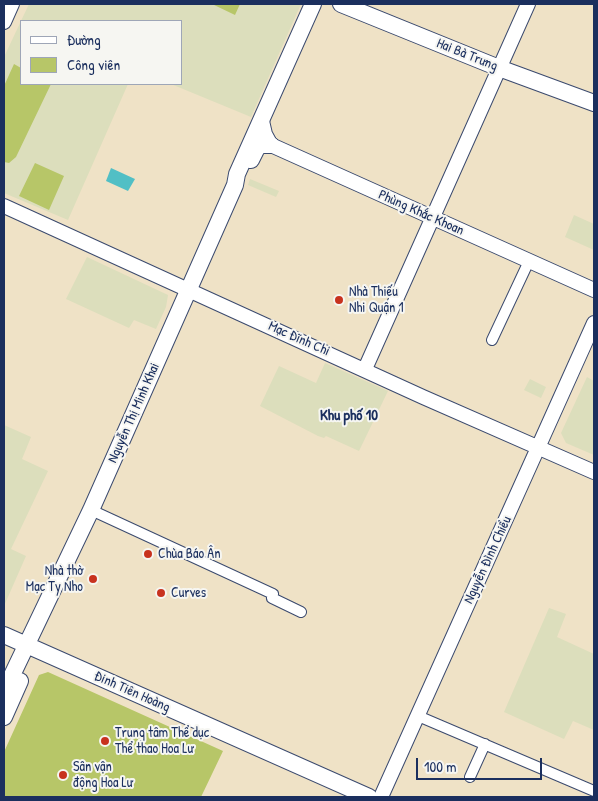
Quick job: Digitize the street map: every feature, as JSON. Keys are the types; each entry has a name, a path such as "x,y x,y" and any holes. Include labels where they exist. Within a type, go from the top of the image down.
{"main road":[{"name":"Nguyễn Thị Minh Khai","path":"4,692 90,510 190,289 238,179 237,174 262,122 313,4"},
{"name":"Hai Bà Trưng","path":"341,4 594,104"},
{"name":"Nguyễn Thị Minh Khai","path":"238,179 243,177 257,148 262,145 271,145"},
{"name":"Đinh Tiên Hoàng","path":"4,629 28,643"},
{"name":"Đinh Tiên Hoàng","path":"4,635 28,643 369,797"},
{"name":"Nguyễn Thị Minh Khai","path":"4,717 28,664 28,643"}],"street":[{"path":"4,22 12,4"},
{"path":"365,369 528,4"},
{"path":"262,122 264,134 271,145"},
{"name":"Phùng Khắc Khoan","path":"271,145 594,290"},
{"name":"Mạc Đĩnh Chi","path":"4,206 594,472"},
{"path":"492,340 529,261"},
{"name":"Nguyễn Đình Chiểu","path":"381,797 594,323"},
{"path":"90,510 273,594 272,598 301,612"},
{"path":"418,716 594,791"},
{"path":"470,777 485,744"}],"shaded area":[{"path":"29,4 301,4 251,117 173,85 182,85 182,20 21,20"},
{"path":"20,23 20,85 128,85 68,220 4,193 4,57"},
{"path":"250,179 279,191 276,197 248,185"},
{"path":"574,215 594,224 594,250 565,237"},
{"path":"87,257 168,295 166,307 156,329 134,320 129,328 66,299"},
{"path":"325,363 388,391 359,451 326,436 324,438 318,436 260,406 279,366 316,383"},
{"path":"587,377 594,381 594,455 566,443 561,433"},
{"path":"530,379 546,387 541,398 524,390"},
{"path":"4,425 31,437 22,459 48,471 11,549 26,556 4,606"},
{"path":"549,608 566,614 557,637 594,654 594,730 573,721 564,739 504,712"}],"green space":[{"path":"212,4 240,4 235,15"},
{"path":"14,64 20,67 20,85 51,85 16,157 9,163 4,162 4,86"},
{"path":"35,163 64,176 49,210 19,196"},
{"name":"Trung tâm Thể dục Thể thao Hoa Lư","path":"48,672 223,751 201,797 4,797 4,752 39,675"}],"water":[{"path":"111,168 135,179 128,191 106,181"}],"place":[{"name":"Nhà Thiếu Nhi Quận 1","path":"339,300"},
{"name":"Chùa Báo Ân","path":"148,554"},
{"name":"Nhà thờ Mạc Ty Nho","path":"93,579"},
{"name":"Curves","path":"161,593"},
{"name":"Trung tâm Thể dục Thể thao Hoa Lư","path":"105,741"},
{"name":"Sân vận động Hoa Lư","path":"63,775"}],"district":[{"name":"Khu phố 10","path":"349,416"}]}
